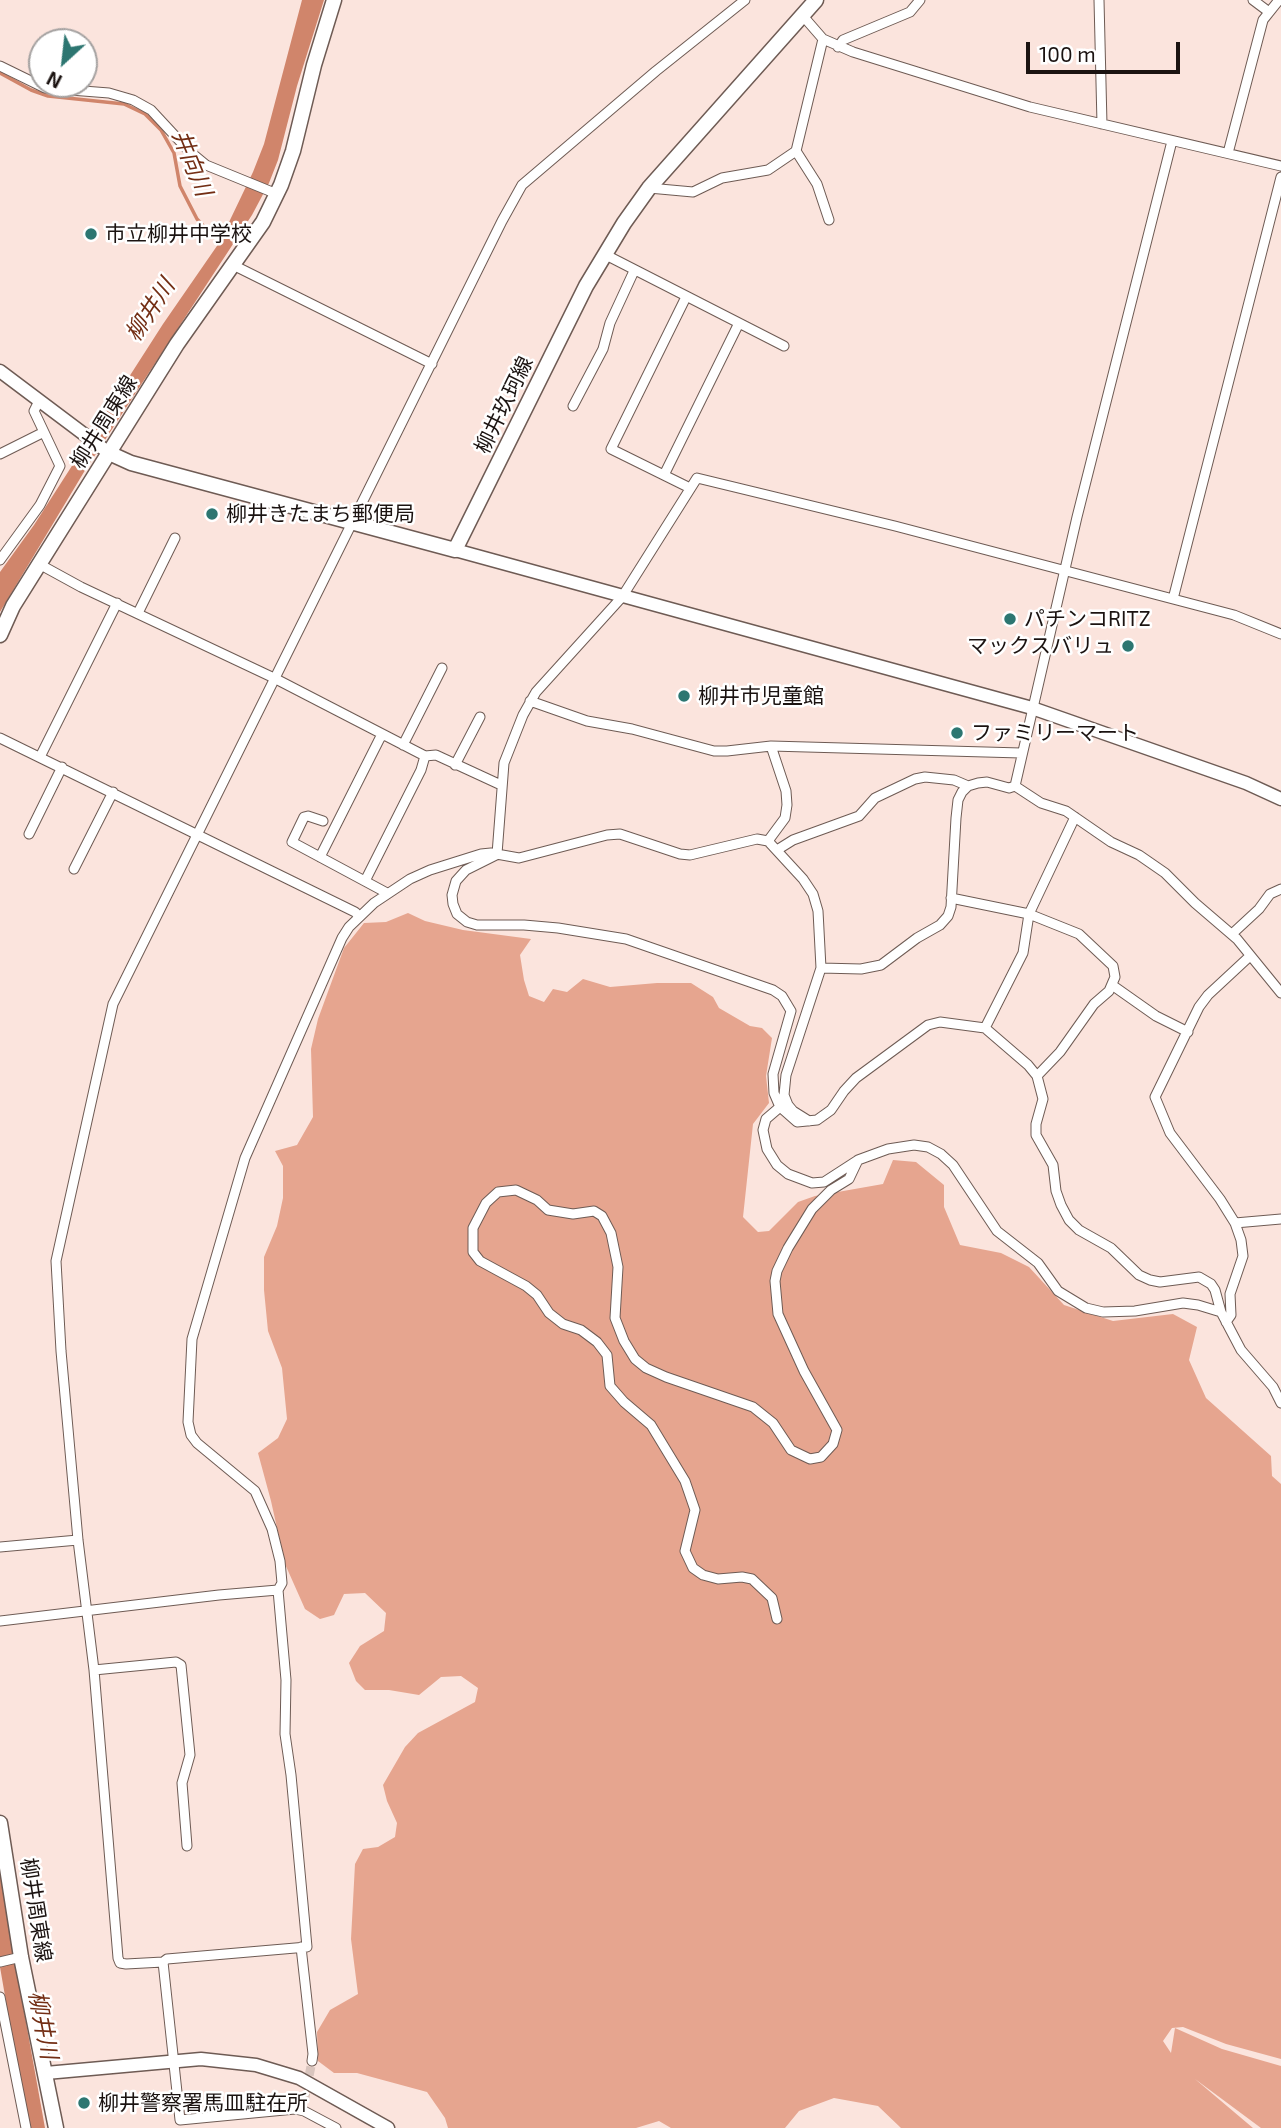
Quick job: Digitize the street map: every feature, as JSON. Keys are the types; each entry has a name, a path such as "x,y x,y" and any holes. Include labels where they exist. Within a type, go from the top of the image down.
{"main road":[{"name":"柳井周東線","path":"0,635 13,606 105,451 257,231 293,151 314,65 334,0"},
{"name":"柳井玖珂線","path":"455,550 604,254 649,188 809,5"},
{"path":"105,451 131,463 455,550"},
{"name":"柳井周東線","path":"0,1823 19,1957 56,2128"}],"street":[{"path":"745,0 656,71 522,185 113,1003 56,1261 78,1540 94,1670 120,1963 163,1962 167,1959 307,1947 285,1734 286,1680 278,1590 282,1583 280,1561 272,1529 255,1491 191,1435 188,1422 192,1339 245,1158 342,938 359,916 387,894 430,870 481,854 519,858 620,834 690,855 757,839 768,841 813,894 818,911 821,968 786,1075 784,1095 793,1111 809,1121"},
{"path":"838,47 844,40 910,12 920,0"},
{"path":"1099,0 1102,124"},
{"path":"1253,0 1269,12"},
{"path":"1228,153 1263,20 1279,0"},
{"path":"649,188 693,191 722,178 768,170 796,150 823,39 809,5"},
{"path":"823,39 838,47 1030,107 1281,166"},
{"path":"0,66 46,89 109,93 134,100 152,110 189,151 206,165 275,193"},
{"path":"1014,786 1064,570 1172,141"},
{"path":"796,150 817,184 829,220"},
{"path":"1173,599 1281,177"},
{"path":"604,254 785,346"},
{"path":"233,265 432,364"},
{"path":"573,406 603,349 610,323 634,271"},
{"path":"686,297 611,449 690,488"},
{"path":"664,475 739,323"},
{"path":"0,371 105,451"},
{"path":"0,560 32,518 60,466 42,433 34,411 39,401"},
{"path":"0,454 42,433"},
{"path":"497,854 500,785 507,753 530,701 622,597 697,478 895,526 1234,615 1281,634"},
{"path":"138,612 175,538"},
{"path":"455,550 1032,708 1225,776 1281,799"},
{"path":"39,564 81,587 274,678 425,756 436,755 500,785"},
{"path":"40,757 117,603"},
{"path":"403,744 442,668"},
{"path":"530,701 587,722 632,729 714,751 771,746 1021,753"},
{"path":"455,765 480,717"},
{"path":"320,857 380,738 384,735"},
{"path":"0,738 359,916"},
{"path":"768,841 785,818 787,805 786,791 771,746"},
{"path":"365,881 421,770 425,756"},
{"path":"29,834 62,767"},
{"path":"777,850 793,840 859,816 874,798 915,779 925,777 954,780 968,786"},
{"path":"821,968 861,969 881,965 917,938 940,925 948,916 951,898 958,800 962,792 968,786 987,782 1009,788 1014,786"},
{"path":"1014,786 1041,803 1066,811 1165,873 1232,934 1281,993"},
{"path":"74,869 113,792"},
{"path":"323,821 304,817 292,842 387,894"},
{"path":"985,1028 1023,953 1029,914 1075,817"},
{"path":"497,854 466,870 456,881 452,895 453,904 457,914 467,922 477,925 524,925 626,939 773,990 782,996 791,1010 773,1074 774,1093 780,1107 797,1122 817,1120 825,1116 856,1078 928,1025 940,1022 985,1028 1037,1076 1043,1099 1036,1135 1053,1165 1061,1205 1069,1220 1079,1230 1111,1248 1139,1275 1150,1280 1206,1280 1216,1290 1224,1317 1241,1350 1273,1387 1281,1403"},
{"path":"1232,934 1259,909 1270,894 1281,889"},
{"path":"951,898 1029,914 1079,934 1113,966 1115,977 1112,985 1094,1004 1053,1060 1037,1076"},
{"path":"780,1107 766,1119 763,1130 766,1149 777,1165 788,1174 812,1183 824,1182 858,1160 887,1149 914,1145 928,1147 953,1165 997,1231 1038,1263 1058,1291 1086,1308 1103,1312 1135,1311 1183,1303 1198,1305 1224,1317 1231,1315 1230,1294 1244,1250 1235,1223 1170,1133 1155,1097 1208,995 1250,956"},
{"path":"1112,985 1156,1016 1188,1032"},
{"path":"777,1619 772,1598 752,1579 718,1579 703,1575 693,1568 685,1551 695,1510 685,1481 651,1425 610,1386 607,1355 597,1342 581,1330 563,1324 549,1314 537,1295 526,1286 480,1261 473,1251 473,1228 486,1203 498,1192 516,1190 537,1200 548,1210 573,1214 594,1211 602,1216 611,1233 618,1267 615,1318 635,1359 646,1368 666,1377 752,1407 773,1423 791,1450 810,1459 821,1457 833,1444 837,1430 804,1371 778,1314 775,1281 788,1248 812,1209 831,1190 849,1179 858,1160"},
{"path":"1235,1223 1281,1219"},
{"path":"0,1547 78,1540"},
{"path":"0,1621 278,1590"},
{"path":"94,1670 176,1662 181,1665 190,1755 182,1783 187,1846"},
{"path":"301,1947 312,2061"},
{"path":"0,1962 19,1957"},
{"path":"163,1962 179,2124 304,2106 336,2128"},
{"path":"0,1997 26,2128"},
{"path":"46,2073 201,2059 232,2061 299,2078 388,2128"}],"shaded area":[{"path":"302,0 324,0 269,183 252,215 84,472 0,612 0,572 34,525 163,324 219,243 264,144"},
{"path":"408,913 425,921 463,930 531,939 520,955 524,980 529,996 544,1002 553,989 567,992 583,979 610,987 691,983 713,997 719,1008 750,1026 762,1028 772,1038 766,1076 769,1103 753,1124 743,1217 758,1232 769,1231 798,1202 815,1196 883,1184 893,1160 916,1162 944,1185 944,1207 960,1245 1001,1253 1029,1267 1064,1305 1113,1321 1173,1314 1197,1327 1189,1360 1206,1398 1271,1456 1272,1476 1281,1484 1281,2059 1226,2044 1183,2027 1172,2028 1163,2041 1171,2053 1175,2028 1222,2049 1281,2066 1281,2128 1261,2128 1195,2079 1253,2128 901,2128 878,2106 834,2098 799,2111 785,2128 671,2128 659,2121 636,2128 448,2128 445,2118 427,2092 357,2073 334,2073 318,2061 317,2032 330,2010 358,1994 351,1939 355,1864 363,1849 378,1847 395,1837 397,1823 383,1785 405,1747 418,1733 475,1702 478,1688 461,1676 441,1677 419,1695 389,1690 365,1690 356,1681 349,1663 360,1646 384,1631 386,1613 365,1593 344,1594 334,1615 320,1619 305,1609 285,1564 258,1453 278,1438 287,1419 282,1368 268,1331 264,1290 264,1257 277,1226 283,1198 283,1166 275,1151 297,1145 313,1117 311,1049 318,1019 344,948 364,923 386,922"},
{"path":"0,1870 45,2128 30,2128 10,2025 0,1967"}],"waterway":[{"name":"井向川","path":"0,73 48,96 124,104 145,114 161,130 174,153 180,186 197,219 209,232 225,240"}],"tunnel":[{"path":"304,2102 312,2061"}],"place":[{"name":"市立柳井中学校","path":"91,234"},
{"name":"柳井きたまち郵便局","path":"212,514"},
{"name":"パチンコRITZ","path":"1010,619"},
{"name":"マックスバリュ","path":"1128,646"},
{"name":"柳井市児童館","path":"684,696"},
{"name":"ファミリーマート","path":"957,733"},
{"name":"柳井警察署馬皿駐在所","path":"84,2103"}],"water label":[{"name":"柳井川","path":"150,310"},
{"name":"柳井川","path":"43,2025"}]}
